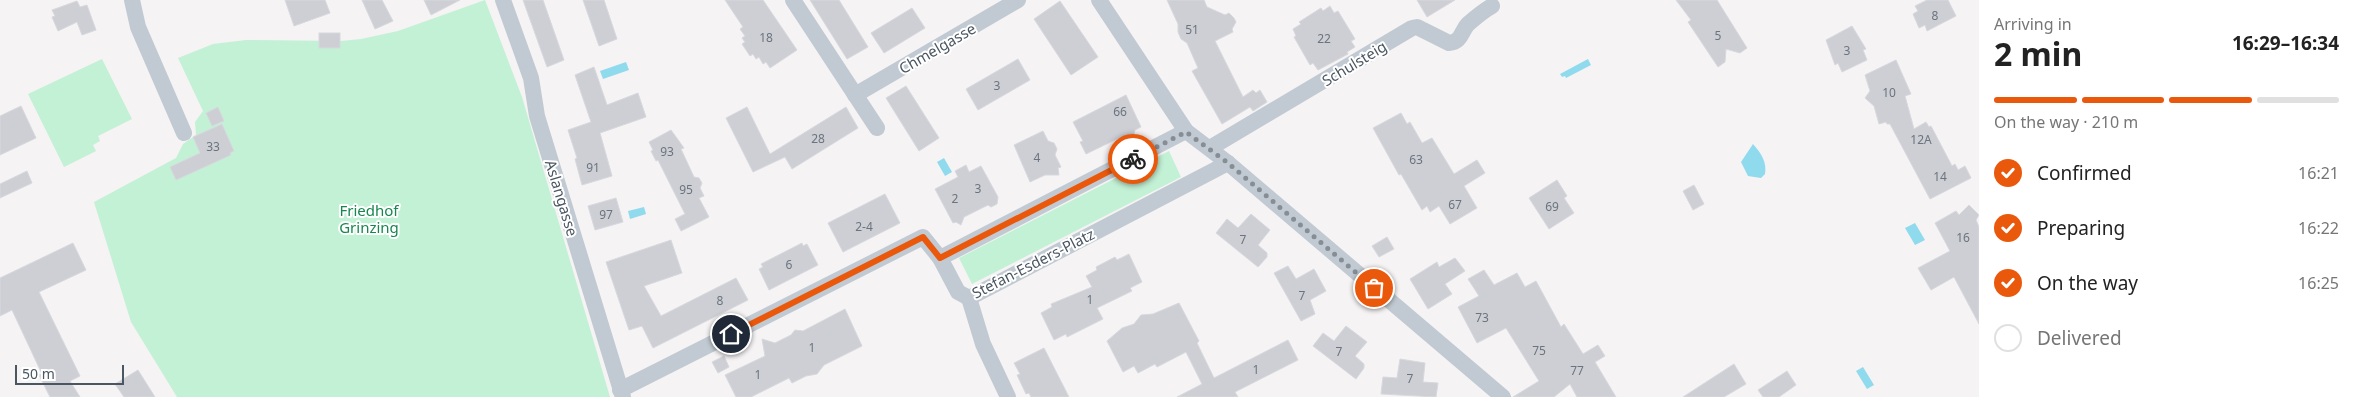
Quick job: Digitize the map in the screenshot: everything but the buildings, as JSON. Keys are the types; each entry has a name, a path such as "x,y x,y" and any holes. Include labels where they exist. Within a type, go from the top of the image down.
{"street":[{"name":"Aslangasse","path":"503,0 532,78 537,116 621,394"},
{"path":"793,0 877,128"},
{"name":"Chmelgasse","path":"856,95 1018,0"},
{"path":"1099,0 1186,132 1228,163 1503,397"},
{"path":"135,2 138,27 184,133"},
{"name":"Schulsteig","path":"1210,148 1412,28 1417,28 1449,43 1455,42 1460,38 1467,25 1492,6"},
{"path":"940,258 1186,132"},
{"name":"Stefan-Esders-Platz","path":"621,394 923,237 940,258 958,292 969,298 1228,163"},
{"path":"969,298 983,344 1008,397"}],"green space":[{"name":"Friedhof Grinzing","path":"485,0 522,97 610,397 177,397 131,322 94,202 176,158 183,144 196,135 195,122 203,111 178,58 213,44 246,40 341,41 361,39 398,31"},
{"path":"102,59 132,119 98,136 100,141 93,145 96,151 64,167 28,94"},
{"path":"1169,151 1181,177 972,284 959,258"}],"water":[{"path":"1588,59 1591,65 1566,78 1560,74"},
{"path":"626,62 629,70 603,79 600,71"},
{"path":"1753,144 1761,154 1764,162 1765,174 1761,178 1748,176 1741,162"},
{"path":"944,158 952,172 945,176 937,162"},
{"path":"644,207 646,214 630,219 628,211"},
{"path":"1915,223 1925,240 1915,245 1905,228"},
{"path":"1863,367 1874,385 1867,389 1856,371"}],"way so far":[{"path":"1133,159 1186,132 1210,148 1374,288"}],"route":[{"path":"731,334 923,237 940,258 1133,159"}]}
